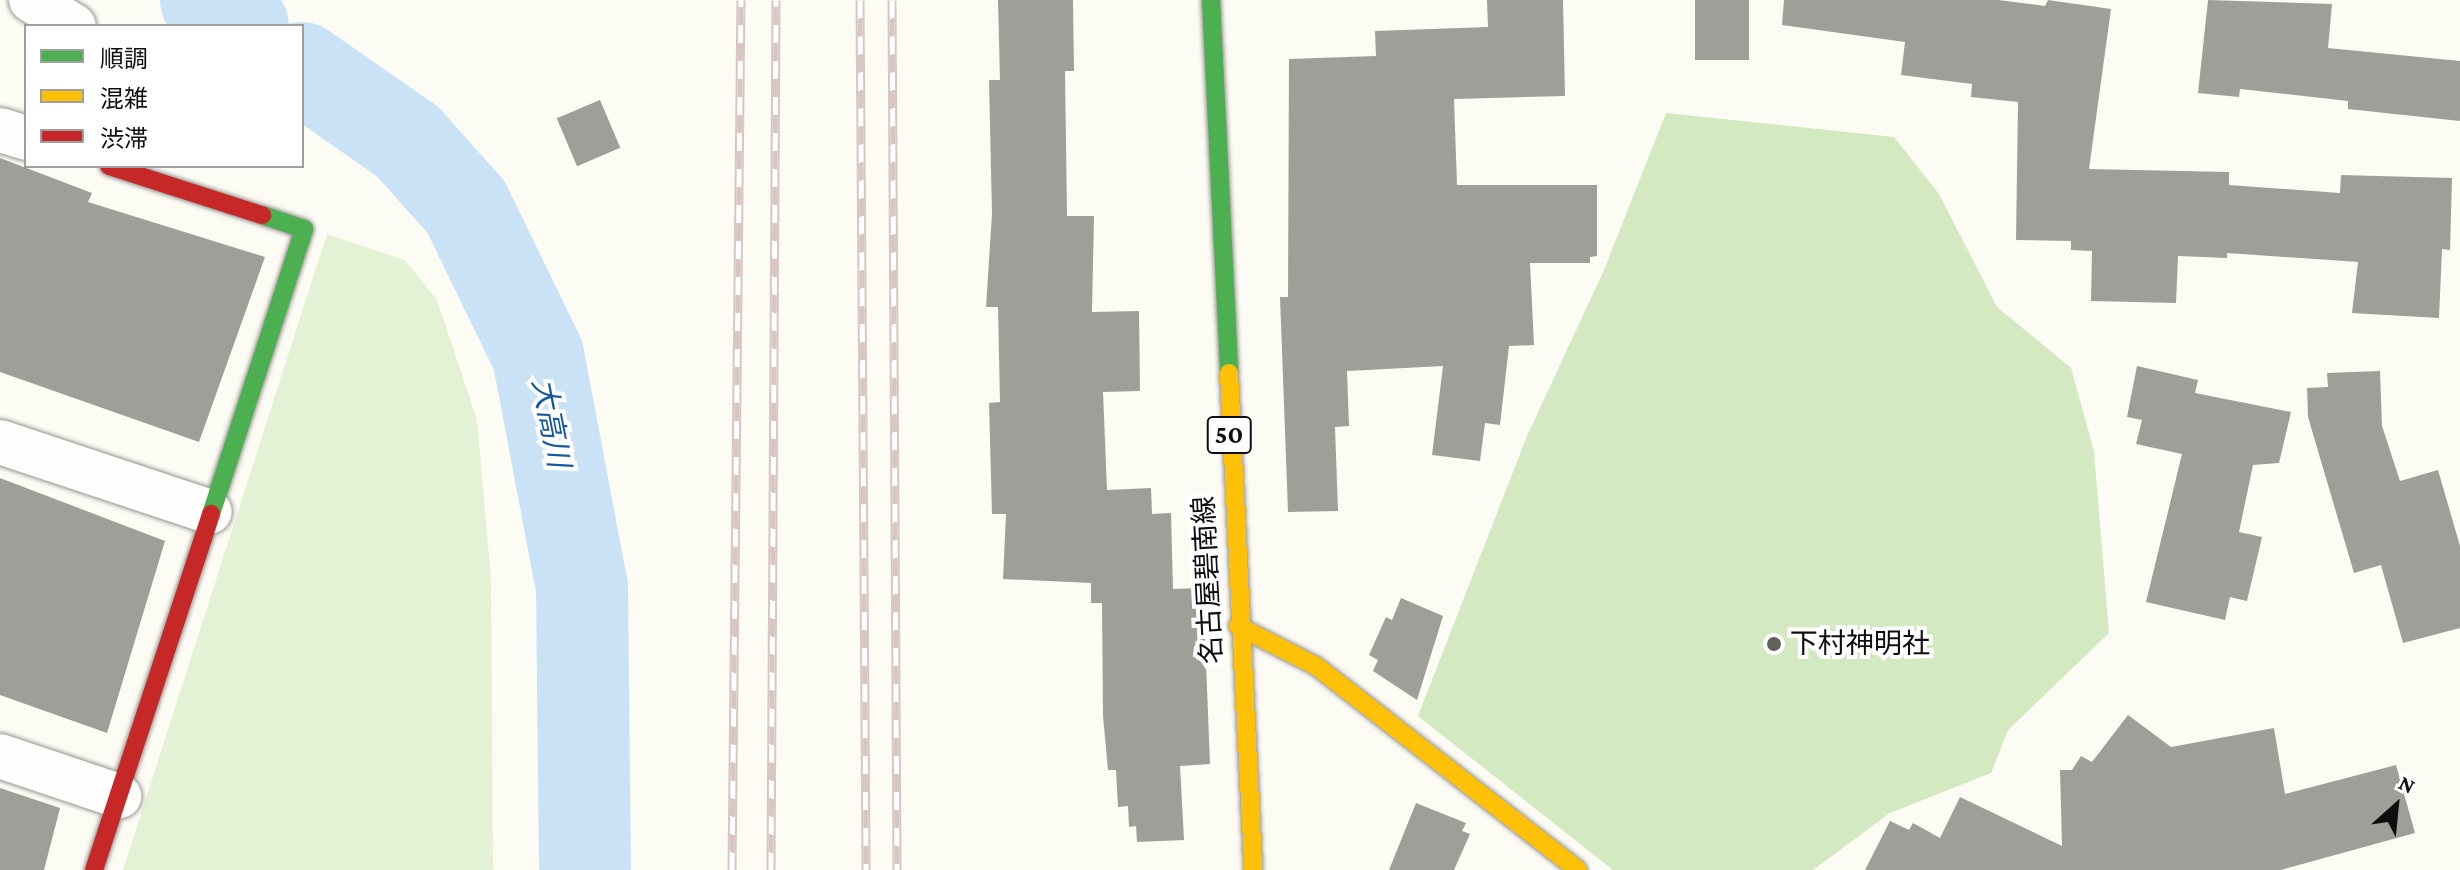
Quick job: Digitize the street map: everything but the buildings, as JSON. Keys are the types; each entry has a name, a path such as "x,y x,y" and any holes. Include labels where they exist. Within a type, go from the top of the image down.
{"street":[{"path":"31,0 71,24"},
{"name":"名古屋碧南線","path":"1211,0 1238,626 1253,870"},
{"path":"0,130 24,137"},
{"path":"94,870 304,229 117,168"},
{"path":"0,442 210,512"},
{"path":"1238,626 1316,666 1578,870"},
{"path":"0,756 119,796"}],"green space":[{"path":"1666,113 1894,137 1939,194 1997,307 2071,368 2094,451 2109,633 2008,730 1991,773 1890,813 1813,870 1613,870 1418,716 1527,436 1604,270"},
{"path":"327,234 405,260 437,300 477,420 491,579 493,870 123,870"}],"waterway":[{"name":"大高川","path":"206,0 240,24"},
{"name":"大高川","path":"304,69 408,142 466,207 538,355 582,587 585,870"}],"railway":[{"path":"732,870 741,0"},
{"path":"771,870 776,0"},
{"path":"860,0 866,870"},
{"path":"892,0 897,870"}],"traffic: fast":[{"path":"1211,0 1229,373"},
{"path":"211,514 304,229 262,215"}],"traffic: slow":[{"path":"1229,373 1253,870"},
{"path":"1238,626 1316,666 1578,870"}],"traffic: jam":[{"path":"115,168 262,215"},
{"path":"94,870 211,514"}],"place":[{"name":"下村神明社","path":"1774,644"}]}
